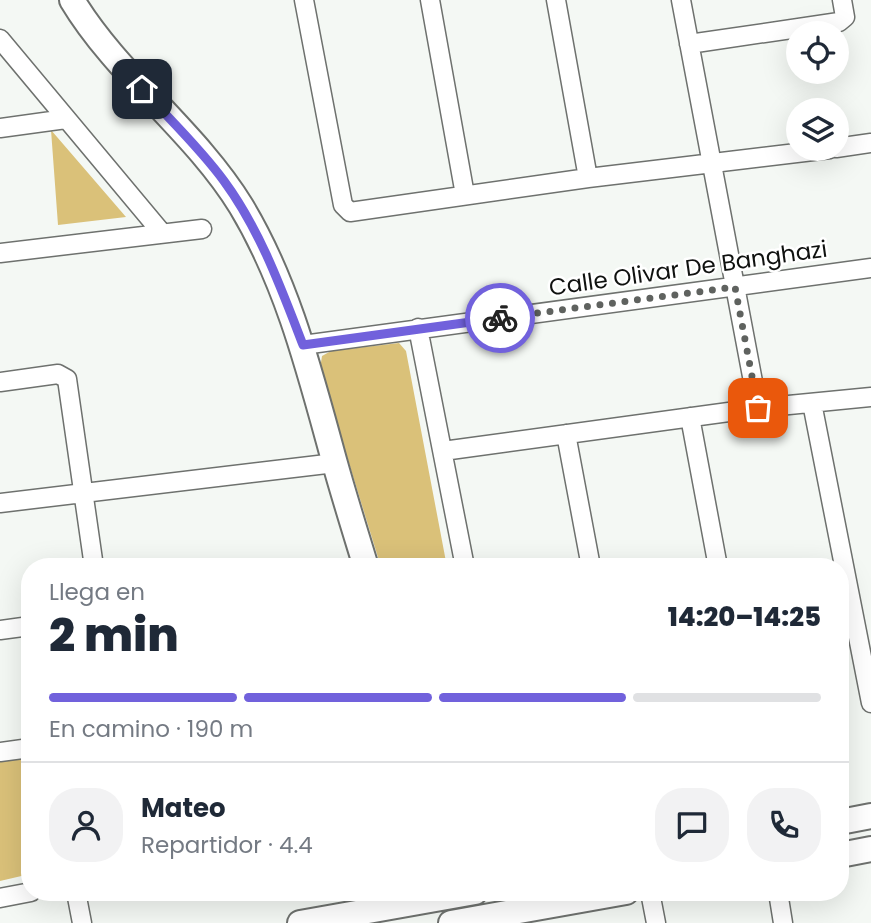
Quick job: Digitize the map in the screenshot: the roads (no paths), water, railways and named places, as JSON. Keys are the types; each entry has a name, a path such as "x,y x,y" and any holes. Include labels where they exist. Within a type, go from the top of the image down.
{"street":[{"path":"72,0 83,18 126,71 223,180 241,206 270,260 303,345 334,463 363,558"},
{"path":"304,0 343,205 346,209 356,212 588,178 786,155"},
{"path":"430,0 465,195"},
{"path":"556,0 588,178"},
{"path":"681,0 758,408"},
{"path":"689,44 839,22 845,17 842,0"},
{"path":"0,39 162,233"},
{"path":"0,128 66,119"},
{"path":"849,146 871,143"},
{"path":"0,253 202,229"},
{"name":"Calle Olivar De Banghazi","path":"303,345 871,268"},
{"path":"418,328 463,558"},
{"path":"0,382 58,374 67,379 93,558"},
{"path":"443,451 758,408 871,397"},
{"path":"812,403 842,558"},
{"path":"690,417 716,558"},
{"path":"566,434 589,558"},
{"path":"0,503 334,463"},
{"path":"849,591 871,703"},
{"path":"0,630 21,627"},
{"path":"0,752 21,749"},
{"path":"849,820 871,816"},
{"path":"849,853 871,849"},
{"path":"0,898 21,894"},
{"path":"78,901 82,923"},
{"path":"300,923 423,901"},
{"path":"467,901 465,922 578,901"},
{"path":"652,901 656,923"},
{"path":"779,901 783,923"}]}
